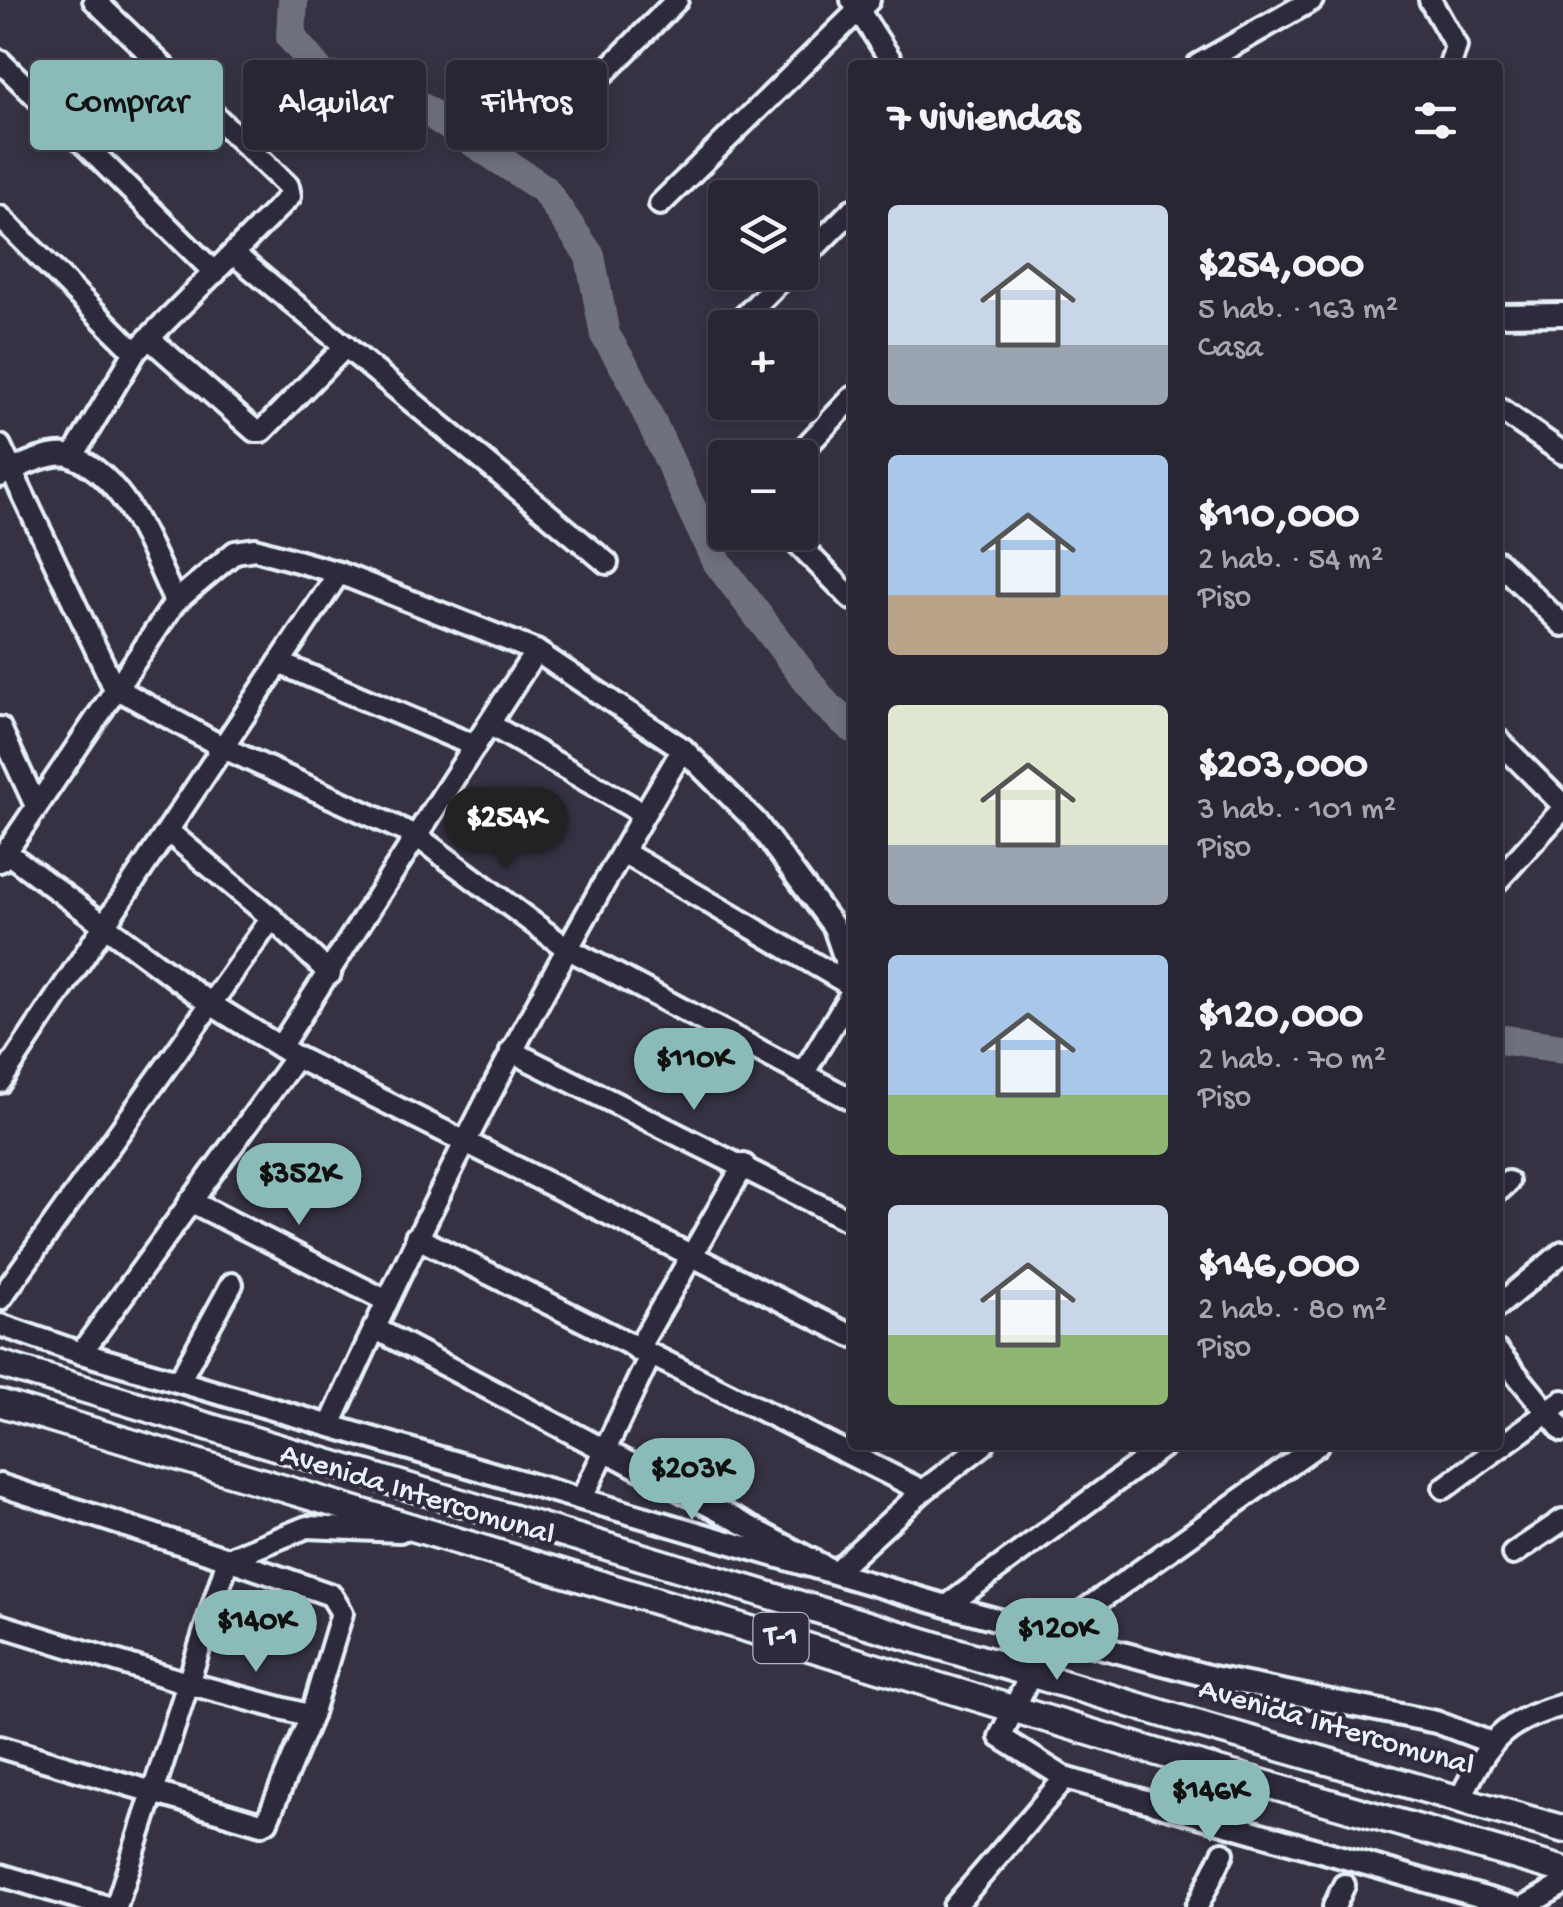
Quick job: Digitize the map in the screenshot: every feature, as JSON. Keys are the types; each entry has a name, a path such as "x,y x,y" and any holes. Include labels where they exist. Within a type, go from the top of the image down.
{"main road":[{"name":"Avenida Intercomunal","path":"0,1364 1563,1829"},
{"name":"Avenida Intercomunal","path":"0,1403 1563,1870"}],"street":[{"path":"73,456 142,345 287,203 288,186 94,0"},
{"path":"607,70 677,0"},
{"path":"1215,60 1312,0"},
{"path":"1430,0 1456,46 1452,60"},
{"path":"660,204 860,3 891,60"},
{"path":"0,61 214,274"},
{"path":"818,244 848,214"},
{"path":"0,217 142,345 255,430 262,430 346,346"},
{"path":"235,255 607,563"},
{"path":"751,310 771,290"},
{"path":"1503,315 1563,314"},
{"path":"812,440 848,402"},
{"path":"1503,411 1563,453"},
{"path":"0,446 6,473 114,687 224,748 418,837 565,947 848,1098"},
{"path":"6,473 54,456 73,456 116,490 144,533 175,602"},
{"path":"804,550 848,595"},
{"path":"848,973 834,926 756,822 683,749 536,651 340,572 275,552 235,552 175,602 114,687 3,857 106,926 209,1003 288,1052 848,1334"},
{"path":"1503,567 1563,625"},
{"path":"0,1082 170,834 340,572"},
{"path":"80,1353 190,1201 288,1052 330,974 536,651"},
{"path":"280,663 474,746"},
{"path":"490,724 644,814"},
{"path":"0,728 36,806"},
{"path":"1503,745 1563,807 1503,874"},
{"path":"331,1423 385,1300 565,947 683,749"},
{"path":"170,834 272,918 330,974"},
{"path":"622,852 848,984"},
{"path":"0,1299 272,918"},
{"path":"803,1074 848,993"},
{"path":"511,1051 848,1220"},
{"path":"583,1496 643,1353 690,1256 744,1165"},
{"path":"190,1201 385,1300"},
{"path":"416,1237 923,1490"},
{"path":"1503,1302 1563,1252"},
{"path":"179,1381 232,1284"},
{"name":"Avenida Intercomunal","path":"0,1325 80,1353 583,1496 759,1553 947,1606 1212,1677 1436,1722 1489,1742"},
{"path":"374,1328 835,1572 923,1490 976,1450"},
{"path":"1503,1357 1556,1407 1563,1430"},
{"path":"1503,1445 1556,1407"},
{"path":"947,1606 1157,1450"},
{"path":"1310,1450 1050,1634 1000,1737 1065,1778 1491,1903 1520,1907 1563,1884"},
{"path":"1444,1488 1497,1450"},
{"path":"0,1486 332,1594 342,1613 311,1716 261,1824 0,1747"},
{"path":"1513,1554 1563,1520"},
{"path":"228,1559 307,1527 422,1532"},
{"path":"116,1907 228,1559"},
{"path":"0,1625 311,1716"},
{"path":"1461,1798 1489,1742 1514,1724 1563,1706"},
{"path":"954,1907 1065,1778"},
{"path":"1198,1907 1223,1852"},
{"path":"0,1876 108,1907"},
{"path":"1334,1907 1344,1886"}],"waterway":[{"path":"293,0 291,37 324,77 374,76 544,189 590,256 605,335 629,374 715,559 825,704 848,724"},
{"path":"1503,1040 1563,1048"}]}
